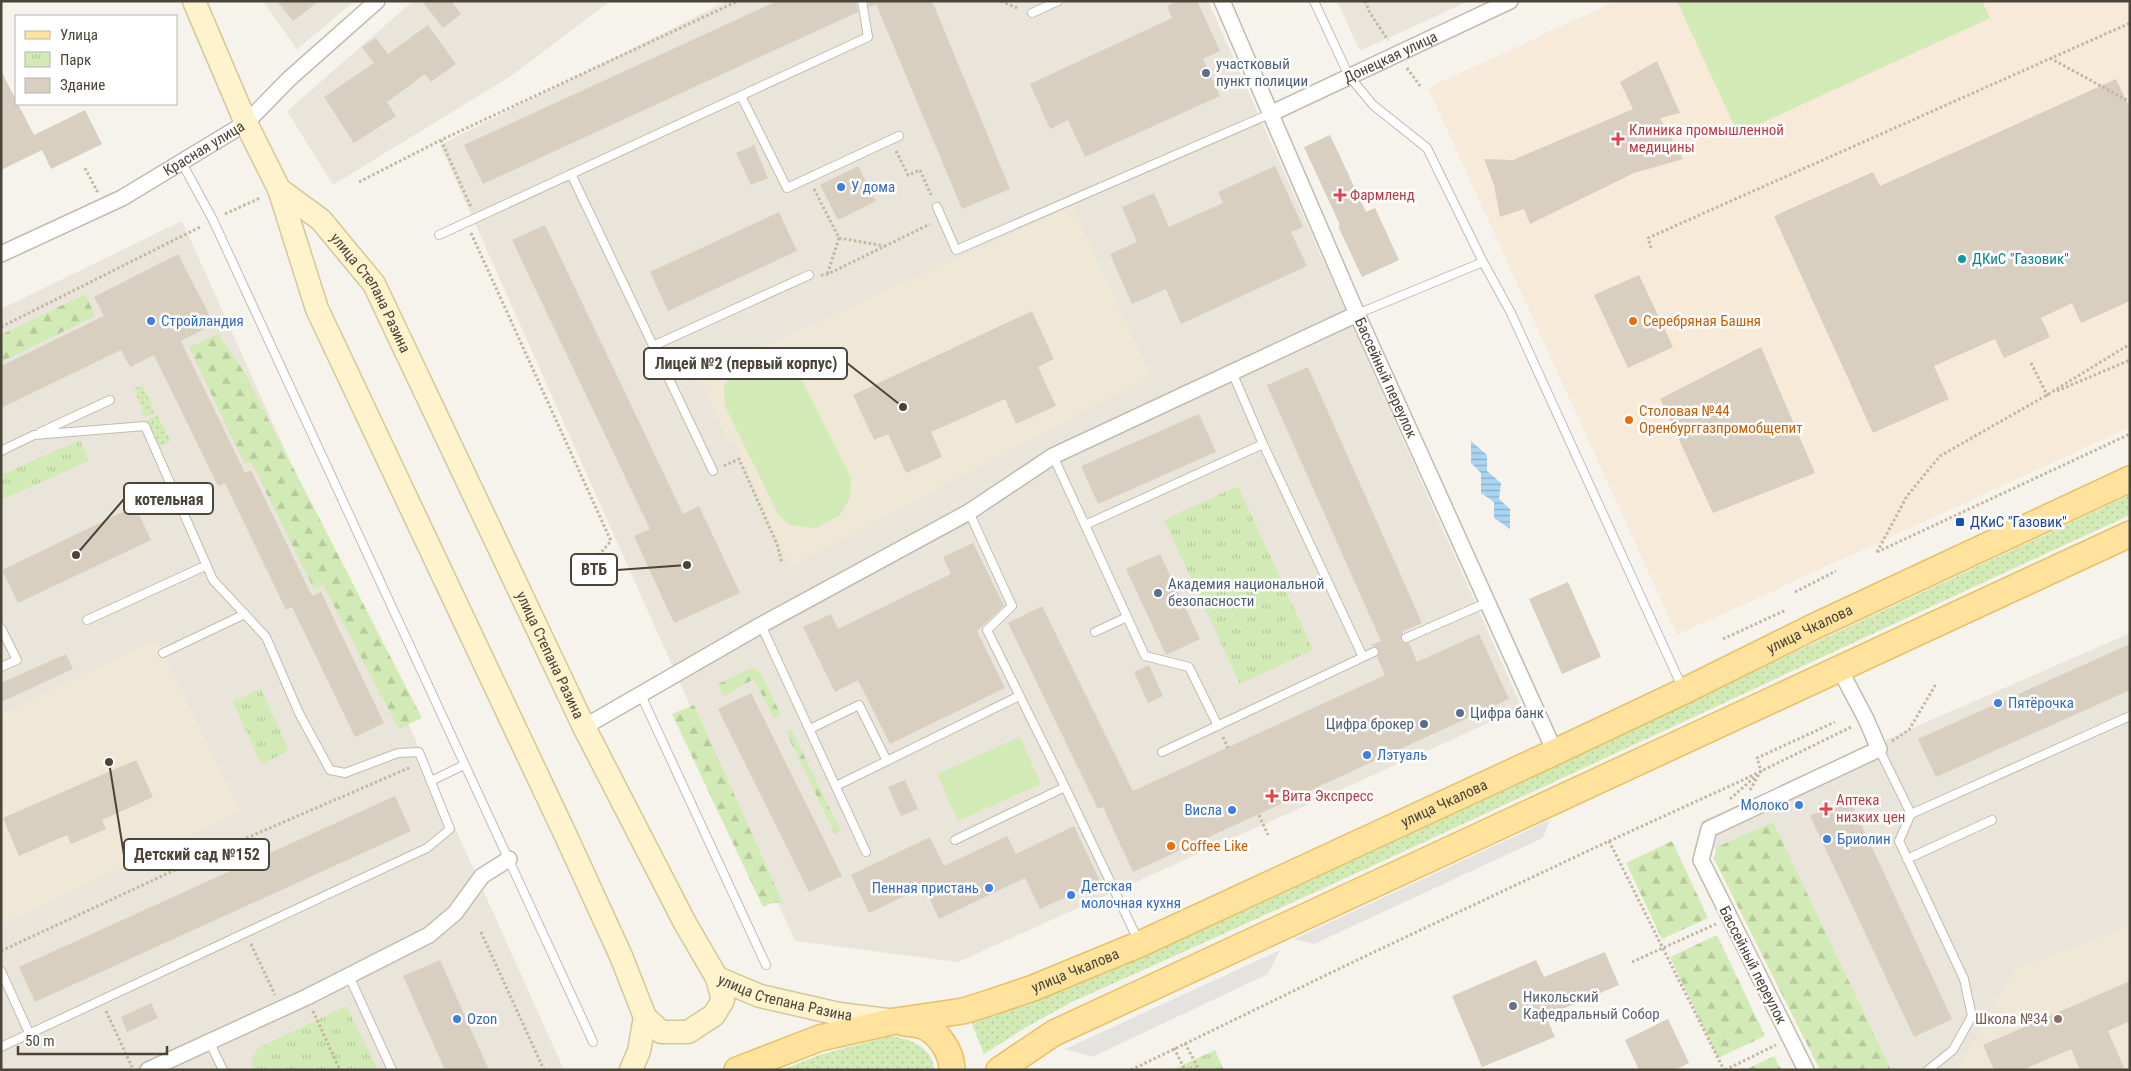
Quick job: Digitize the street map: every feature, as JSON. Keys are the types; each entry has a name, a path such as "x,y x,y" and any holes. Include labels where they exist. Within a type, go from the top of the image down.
{"main road":[{"name":"улица Степана Разина","path":"194,1 246,123 279,189 317,310 566,836 621,956 645,1017"},
{"name":"улица Степана Разина","path":"279,189 321,220 374,284 584,727 685,923 717,978 760,996 839,1014 895,1021"},
{"name":"улица Чкалова","path":"737,1070 820,1038 895,1021 963,1011 992,1002 1033,988 1140,944 1684,691 1813,627 2130,479"},
{"path":"999,1070 1054,1033 2130,534"},
{"path":"645,1017 662,1032 688,1032 714,1015 723,1000 717,978"},
{"path":"631,1070 639,1051 645,1017"},
{"path":"895,1021 922,1026 937,1035 946,1048 952,1063 952,1070"}],"street":[{"name":"Красная улица","path":"1,254 122,198 246,123 289,79 377,1"},
{"name":"Бассейный переулок","path":"1222,1 1272,113 1357,314 1554,752"},
{"name":"Донецкая улица","path":"1272,113 1510,1"},
{"path":"584,727 761,625 969,512 1053,456 1357,314"},
{"path":"1734,816 1879,750 1866,719 1839,668"},
{"name":"Бассейный переулок","path":"1734,816 1709,829 1701,860 1806,1070"},
{"path":"148,1070 282,1009 429,936 455,913 482,876 508,860"}],"lane":[{"path":"439,235 868,36 862,1"},
{"path":"1032,13 1058,1"},
{"path":"1314,1 1349,76 1372,105 1427,148 1483,262 1511,313 1684,691"},
{"path":"741,96 786,188 899,136"},
{"path":"937,208 956,250 1272,113"},
{"path":"182,163 213,220 593,1042"},
{"path":"571,174 713,471"},
{"path":"1357,314 1483,262"},
{"path":"653,346 809,275"},
{"path":"1232,372 1363,657"},
{"path":"1,450 110,400"},
{"path":"1,1047 427,848 450,829 419,752 398,753 345,773 330,770 299,713 266,636 213,580 145,426 34,435"},
{"path":"1085,525 1264,444"},
{"path":"1053,456 1145,656 1189,667 1218,726"},
{"path":"969,512 1012,606 987,630 1140,944"},
{"path":"87,620 206,566"},
{"path":"1406,638 1486,603"},
{"path":"163,653 245,614"},
{"path":"1095,632 1127,617"},
{"path":"761,625 866,852"},
{"path":"1,628 17,660 1,666"},
{"path":"1162,752 1374,652"},
{"path":"640,693 766,965"},
{"path":"836,786 1020,696"},
{"path":"810,729 859,705 887,760"},
{"path":"1928,1070 1953,1050 1972,1016 1964,979 1899,841 1911,814 2130,716"},
{"path":"1879,750 1911,814"},
{"path":"431,781 464,765"},
{"path":"955,840 1065,787"},
{"path":"1907,859 1992,820"},
{"path":"1,971 30,1035"},
{"path":"349,976 392,1070"},
{"path":"209,1041 223,1070"}],"path":[{"path":"359,182 441,140 738,1"},
{"path":"1001,1 1032,13"},
{"path":"1651,248 1648,238 2130,23"},
{"path":"2050,58 2130,102"},
{"path":"441,140 476,218"},
{"path":"891,140 908,175 920,170 937,208"},
{"path":"85,168 97,191"},
{"path":"1,327 213,220 279,189"},
{"path":"822,205 839,238 826,275"},
{"path":"809,275 826,275 942,218"},
{"path":"466,223 611,541 584,572"},
{"path":"839,238 885,246"},
{"path":"2130,344 2047,395 1940,456 1907,496 1877,552 2130,434"},
{"path":"2047,395 2130,360"},
{"path":"2032,363 2047,395"},
{"path":"713,471 738,459 777,544 782,563"},
{"path":"1795,592 1836,572"},
{"path":"1723,639 1786,610"},
{"path":"1879,750 1909,730 1936,684"},
{"path":"1734,816 1761,771 1757,758 1770,750 1835,722"},
{"path":"1131,1070 1852,727"},
{"path":"1223,737 1228,748"},
{"path":"1,950 205,856 423,762"},
{"path":"1259,815 1268,835"},
{"path":"1609,841 1724,1070 1780,1044"},
{"path":"1632,962 1664,949 1729,917"},
{"path":"481,932 544,1070"},
{"path":"246,933 282,1009"},
{"path":"307,997 340,1070"},
{"path":"102,1001 133,1070"},
{"path":"1186,1043 1199,1070"},
{"path":"1174,1048 1185,1070"}],"shaded area":[{"path":"263,1 355,1 297,49"},
{"path":"413,1 610,1 514,74 333,185 287,111"},
{"path":"727,1 1208,1 1522,708 958,962 795,941 440,145"},
{"path":"1337,1 1469,1 1360,51"},
{"path":"1616,1 2130,1 2130,427 1677,635 1428,88"},
{"path":"1072,206 1151,376 790,567 732,437 727,439 699,376"},
{"path":"182,221 564,1070 1,1070 1,309"},
{"path":"2130,633 2130,1070 1827,1070 1701,821"},
{"path":"157,639 240,811 1,925 1,714"},
{"path":"1550,820 1543,838 1314,944 1294,939"},
{"name":"Школа №34","path":"2130,926 2130,1070 1957,1070 2015,969"},
{"path":"1280,950 1268,974 1092,1057 1065,1049"}],"green space":[{"path":"1677,1 1982,1 1990,18 1738,134"},
{"path":"85,294 95,316 1,362 1,335"},
{"path":"218,334 244,372 422,718 399,729 323,585 314,589 251,462 244,463 189,347"},
{"path":"760,358 781,358 795,367 851,478 850,498 840,515 816,528 790,525 778,514 725,406 724,385 737,370"},
{"path":"142,385 155,412 145,417 134,389"},
{"path":"157,415 171,441 160,446 147,420"},
{"path":"80,440 89,461 1,500 1,475"},
{"path":"1238,486 1313,650 1240,684 1164,520"},
{"path":"2130,495 2130,515 1337,882 1072,1002 1030,1025 984,1054 971,1021 997,1014 1047,995 1565,760"},
{"path":"753,667 761,674 781,715 774,718 754,679 723,696 718,684"},
{"path":"261,689 289,751 261,764 233,702"},
{"path":"694,705 783,903 772,903 763,907 672,714"},
{"path":"791,729 841,831 835,834 786,732"},
{"path":"1020,737 1041,784 958,821 937,774"},
{"path":"1773,822 1891,1070 1820,1070 1714,859 1717,847"},
{"path":"1672,841 1708,918 1662,939 1626,863"},
{"path":"1717,935 1765,1036 1718,1058 1670,957"},
{"path":"346,1006 378,1070 254,1070 251,1061 258,1048"},
{"path":"891,1036 906,1039 925,1050 930,1055 934,1070 782,1070 819,1055"},
{"path":"1215,1050 1224,1070 1172,1070"},
{"path":"1774,1056 1781,1070 1745,1070"}],"water":[{"path":"1471,441 1487,455 1487,471 1501,483 1499,499 1510,509 1510,529 1494,518 1494,502 1481,493 1481,473 1471,463"}],"building":[{"path":"277,1 319,1 293,21"},
{"path":"422,1 451,1 461,14 443,28"},
{"path":"777,1 856,1 858,12 483,184 464,145"},
{"path":"868,1 932,1 1010,189 962,209 876,4 869,7"},
{"path":"1177,1 1197,1 1220,51 1203,59 1220,96 1085,157 1068,120 1050,129 1030,84 1172,18 1167,6"},
{"path":"428,25 456,64 431,82 425,74 387,102 396,116 354,143 324,97 374,63 362,47 376,38 388,54"},
{"name":"Клиника промышленной медицины","path":"1657,61 1680,113 1660,118 1683,159 1634,173 1530,224 1524,209 1500,217 1494,185 1484,159 1513,160 1633,109 1620,82"},
{"path":"1,71 15,98 15,105 19,105 34,135 85,110 102,144 51,169 42,150 1,170"},
{"name":"ДКиC \"Газовик\"","path":"2116,79 2130,108 2130,301 2081,323 2072,303 2041,318 2050,337 2004,358 1995,339 1934,366 1949,399 1873,433 1774,216 1873,172 1880,186"},
{"path":"1330,135 1366,212 1375,208 1399,260 1362,277 1304,147"},
{"path":"754,145 768,178 751,185 736,153"},
{"path":"858,166 876,201 838,220 820,185"},
{"path":"1275,166 1303,227 1291,232 1307,266 1181,324 1166,289 1132,304 1110,254 1137,242 1122,207 1154,193 1169,227 1223,203 1218,192"},
{"path":"779,212 797,251 668,311 650,272"},
{"path":"545,225 683,514 699,506 740,593 674,623 634,536 650,529 512,240"},
{"path":"178,254 214,324 181,341 245,473 251,470 312,596 321,592 384,723 355,737 292,607 286,610 225,483 218,486 154,355 130,367 121,350 1,408 1,366 104,316 94,297"},
{"name":"Серебряная Башня","path":"1639,275 1673,347 1628,368 1594,295"},
{"path":"1032,311 1054,359 1038,367 1056,406 1016,424 1005,399 931,432 942,457 906,473 888,434 874,440 853,395"},
{"path":"1761,347 1815,473 1713,513 1660,399"},
{"path":"1308,367 1422,623 1403,631 1401,641 1409,643 1417,662 1479,634 1509,699 1133,872 1103,807 1098,809 1008,623 1042,606 1133,791 1385,675 1377,657 1379,650 1371,645 1381,641 1267,385"},
{"path":"1199,414 1216,452 1098,504 1081,466"},
{"path":"135,506 151,540 18,603 2,570"},
{"path":"973,543 1004,606 977,631 1005,688 890,744 858,680 835,692 803,627 831,614 838,629 951,574 943,557"},
{"path":"1160,554 1200,639 1166,655 1126,569"},
{"path":"1568,582 1601,657 1562,674 1529,599"},
{"path":"2130,644 2130,690 1936,777 1918,739"},
{"path":"66,654 73,669 1,702 1,683"},
{"path":"1149,665 1163,696 1148,703 1134,672"},
{"path":"751,693 842,876 809,892 718,709"},
{"path":"136,760 153,797 102,820 106,829 71,844 67,835 19,856 3,818"},
{"path":"905,780 918,809 901,816 888,787"},
{"path":"395,796 411,831 35,1002 19,967"},
{"path":"1849,798 1952,1019 1914,1037 1810,816"},
{"path":"1074,826 1100,881 1040,909 1025,878 939,919 924,887 869,913 851,875 930,837 944,866 1007,836 1016,854"},
{"name":"Никольский Кафедральный Собор","path":"1605,952 1619,985 1546,1016 1555,1037 1482,1067 1452,996 1536,960 1544,977"},
{"path":"440,960 489,1070 445,1070 403,976"},
{"path":"2130,981 2130,1021 2108,1031 2125,1070 2080,1070 2071,1049 2022,1070 1994,1070 1983,1045"},
{"path":"151,1003 158,1018 127,1032 121,1017"},
{"path":"1668,1019 1689,1063 1675,1070 1639,1070 1625,1040"}],"place":[{"name":"участковый пункт полиции","path":"1206,73"},
{"name":"Клиника промышленной медицины","path":"1618,139"},
{"name":"У дома","path":"841,187"},
{"name":"Фармленд","path":"1340,195"},
{"name":"ДКиC \"Газовик\"","path":"1962,259"},
{"name":"Стройландия","path":"151,321"},
{"name":"Серебряная Башня","path":"1633,321"},
{"name":"Лицей №2 (первый корпус)","path":"903,407"},
{"name":"Столовая №44 Оренбурггазпромобщепит","path":"1629,420"},
{"name":"ДКиС \"Газовик\"","path":"1960,522"},
{"name":"котельная","path":"76,555"},
{"name":"ВТБ","path":"687,565"},
{"name":"Академия национальной безопасности","path":"1158,593"},
{"name":"Пятёрочка","path":"1998,703"},
{"name":"Цифра банк","path":"1460,713"},
{"name":"Цифра брокер","path":"1424,724"},
{"name":"Лэтуаль","path":"1367,755"},
{"name":"Детский сад №152","path":"109,762"},
{"name":"Вита Экспресс","path":"1272,796"},
{"name":"Молоко","path":"1799,805"},
{"name":"Аптека низких цен","path":"1826,809"},
{"name":"Висла","path":"1232,810"},
{"name":"Бриолин","path":"1827,839"},
{"name":"Coffee Like","path":"1171,846"},
{"name":"Пенная пристань","path":"989,888"},
{"name":"Детская молочная кухня","path":"1071,895"},
{"name":"Никольский Кафедральный Собор","path":"1513,1006"},
{"name":"Ozon","path":"457,1019"},
{"name":"Школа №34","path":"2058,1019"}]}
